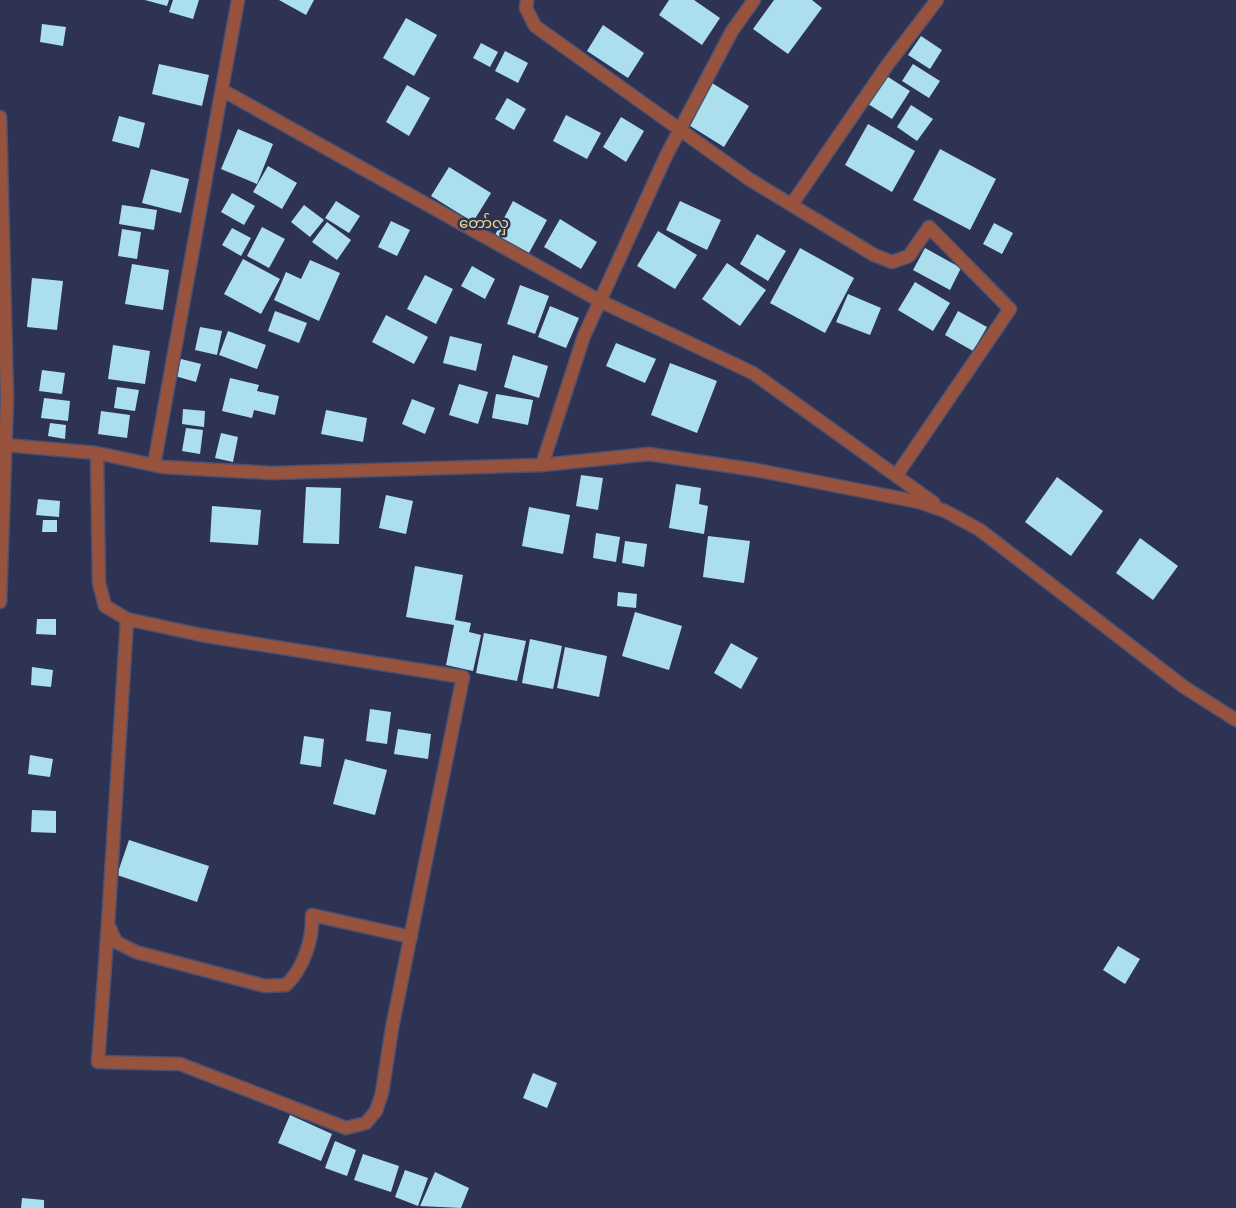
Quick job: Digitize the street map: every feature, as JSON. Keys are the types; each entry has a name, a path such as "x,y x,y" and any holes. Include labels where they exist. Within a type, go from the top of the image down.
{"street":[{"path":"154,465 238,0"},
{"path":"527,0 526,8 535,26 749,178 874,255 892,262 909,256 929,227 1010,309 896,476"},
{"path":"542,465 584,336 678,129 732,31 754,0"},
{"path":"792,204 888,64 937,0"},
{"path":"222,90 600,302 753,373 945,511 980,530 1184,688 1236,720"},
{"path":"0,117 7,398 0,602"},
{"path":"5,445 96,453 154,465 272,473 542,465 649,454 785,476 919,502 945,511"},
{"path":"96,453 99,583 105,606 126,619 201,635 463,677 392,1028 382,1093 376,1111 366,1123 346,1128 180,1064 98,1062 126,619"},
{"path":"108,924 116,942 136,952 264,986 286,986 296,976 312,933 312,915 411,937"}],"building":[{"path":"145,0 169,0 167,6"},
{"path":"173,0 199,0 193,19 169,12"},
{"path":"279,0 314,0 306,15"},
{"path":"669,0 694,0 720,18 702,45 659,15"},
{"path":"774,0 812,0 822,8 788,54 753,29"},
{"path":"406,18 437,35 414,76 383,58"},
{"path":"42,24 66,27 63,46 40,42"},
{"path":"603,25 644,53 628,78 587,51"},
{"path":"921,36 942,50 930,69 908,55"},
{"path":"481,43 498,52 490,67 473,58"},
{"path":"505,51 528,63 518,83 495,71"},
{"path":"159,64 209,75 202,106 152,94"},
{"path":"913,64 940,81 929,98 902,81"},
{"path":"885,75 910,91 892,119 868,104"},
{"path":"712,83 749,106 724,147 687,124"},
{"path":"407,85 430,98 409,136 386,122"},
{"path":"507,98 526,109 514,130 495,119"},
{"path":"911,105 933,119 917,141 897,127"},
{"path":"566,115 601,133 587,159 553,141"},
{"path":"119,116 145,123 139,148 112,141"},
{"path":"621,117 644,131 626,162 603,147"},
{"path":"868,124 915,151 892,192 845,165"},
{"path":"238,129 273,144 257,184 221,169"},
{"path":"940,149 996,179 970,230 913,200"},
{"path":"268,166 297,183 282,209 253,192"},
{"path":"449,167 491,193 473,222 431,196"},
{"path":"151,169 189,179 181,213 142,203"},
{"path":"232,193 255,206 244,225 221,212"},
{"path":"336,201 360,216 349,233 325,218"},
{"path":"513,201 547,220 529,253 495,235"},
{"path":"680,201 721,220 707,250 666,230"},
{"path":"122,205 157,210 154,230 119,224"},
{"path":"304,205 324,220 310,237 291,222"},
{"path":"560,219 597,242 581,269 544,247"},
{"path":"391,221 410,230 397,256 378,247"},
{"path":"327,222 351,240 337,260 312,242"},
{"path":"994,223 1013,233 1002,254 983,244"},
{"path":"262,227 285,239 269,268 247,256"},
{"path":"232,228 251,238 241,256 222,245"},
{"path":"122,229 141,232 137,259 118,256"},
{"path":"658,231 697,255 675,289 637,266"},
{"path":"757,234 786,251 768,281 740,264"},
{"path":"800,248 854,278 825,333 770,303"},
{"path":"925,248 961,268 950,290 913,270"},
{"path":"243,259 280,279 261,314 224,294"},
{"path":"310,260 340,273 319,321 274,300 286,272 301,279"},
{"path":"727,263 766,290 740,326 702,299"},
{"path":"132,264 169,270 163,310 125,304"},
{"path":"472,266 495,279 485,299 461,286"},
{"path":"425,275 453,289 436,324 407,309"},
{"path":"32,278 63,281 57,330 27,327"},
{"path":"915,282 950,303 933,331 898,310"},
{"path":"520,285 549,296 535,334 507,324"},
{"path":"848,294 881,308 870,335 836,322"},
{"path":"550,306 579,318 566,348 538,337"},
{"path":"275,311 307,323 299,343 268,331"},
{"path":"958,311 987,327 973,351 945,335"},
{"path":"386,315 428,337 414,364 372,342"},
{"path":"200,327 222,331 217,355 195,350"},
{"path":"228,331 266,345 257,369 219,355"},
{"path":"450,336 482,344 476,371 443,363"},
{"path":"616,343 656,359 645,383 606,366"},
{"path":"113,345 150,351 145,384 108,379"},
{"path":"513,355 548,366 539,398 504,387"},
{"path":"181,359 201,364 196,382 175,376"},
{"path":"670,363 717,381 697,433 651,415"},
{"path":"42,370 65,373 62,394 39,391"},
{"path":"230,378 259,385 257,391 279,396 275,415 254,410 252,418 222,411"},
{"path":"459,384 488,392 478,424 449,415"},
{"path":"117,387 139,390 135,411 114,408"},
{"path":"496,394 533,400 528,425 492,418"},
{"path":"44,398 70,401 68,421 41,418"},
{"path":"412,399 435,408 425,434 402,424"},
{"path":"183,409 205,411 204,427 182,424"},
{"path":"326,410 367,418 363,442 321,434"},
{"path":"101,411 130,415 127,438 98,434"},
{"path":"50,423 66,425 65,439 48,436"},
{"path":"186,428 203,430 200,454 182,451"},
{"path":"221,433 238,437 233,462 215,458"},
{"path":"581,475 603,478 598,510 576,506"},
{"path":"1057,477 1103,511 1071,556 1025,522"},
{"path":"676,484 701,488 699,504 708,506 704,534 669,528"},
{"path":"306,487 341,488 339,544 303,543"},
{"path":"386,495 413,501 406,534 379,528"},
{"path":"38,499 60,501 59,517 36,515"},
{"path":"212,506 261,510 258,545 210,542"},
{"path":"529,507 570,515 563,554 522,546"},
{"path":"43,520 57,520 57,532 42,532"},
{"path":"596,533 620,537 616,562 593,558"},
{"path":"708,536 750,541 744,583 703,577"},
{"path":"1140,538 1178,566 1153,600 1116,573"},
{"path":"625,541 647,544 644,567 622,563"},
{"path":"415,566 463,575 455,620 471,623 469,632 481,635 473,671 446,665 454,625 406,617"},
{"path":"618,592 637,594 636,608 617,606"},
{"path":"635,612 682,626 669,670 622,656"},
{"path":"37,619 56,619 56,635 36,634"},
{"path":"484,633 526,641 517,681 476,673"},
{"path":"530,639 562,646 553,689 522,683"},
{"path":"731,643 758,658 741,689 714,673"},
{"path":"565,647 607,656 599,697 557,688"},
{"path":"32,667 53,670 51,687 31,685"},
{"path":"370,709 391,712 387,744 366,741"},
{"path":"398,729 431,734 428,759 394,754"},
{"path":"304,736 324,739 321,767 300,764"},
{"path":"30,755 53,759 50,777 28,774"},
{"path":"345,759 387,770 375,815 333,804"},
{"path":"32,810 56,811 56,833 31,832"},
{"path":"129,840 209,866 197,902 117,875"},
{"path":"1118,946 1140,959 1125,984 1103,970"},
{"path":"533,1073 557,1083 547,1108 523,1098"},
{"path":"290,1115 332,1134 321,1161 278,1143"},
{"path":"335,1141 356,1150 347,1176 325,1168"},
{"path":"363,1154 399,1166 391,1192 354,1180"},
{"path":"405,1170 428,1178 418,1206 395,1197"},
{"path":"435,1172 469,1188 461,1208 420,1206"},
{"path":"22,1198 44,1200 44,1208 21,1208"}],"district":[{"name":"တော်လှ","path":"484,223"}]}
